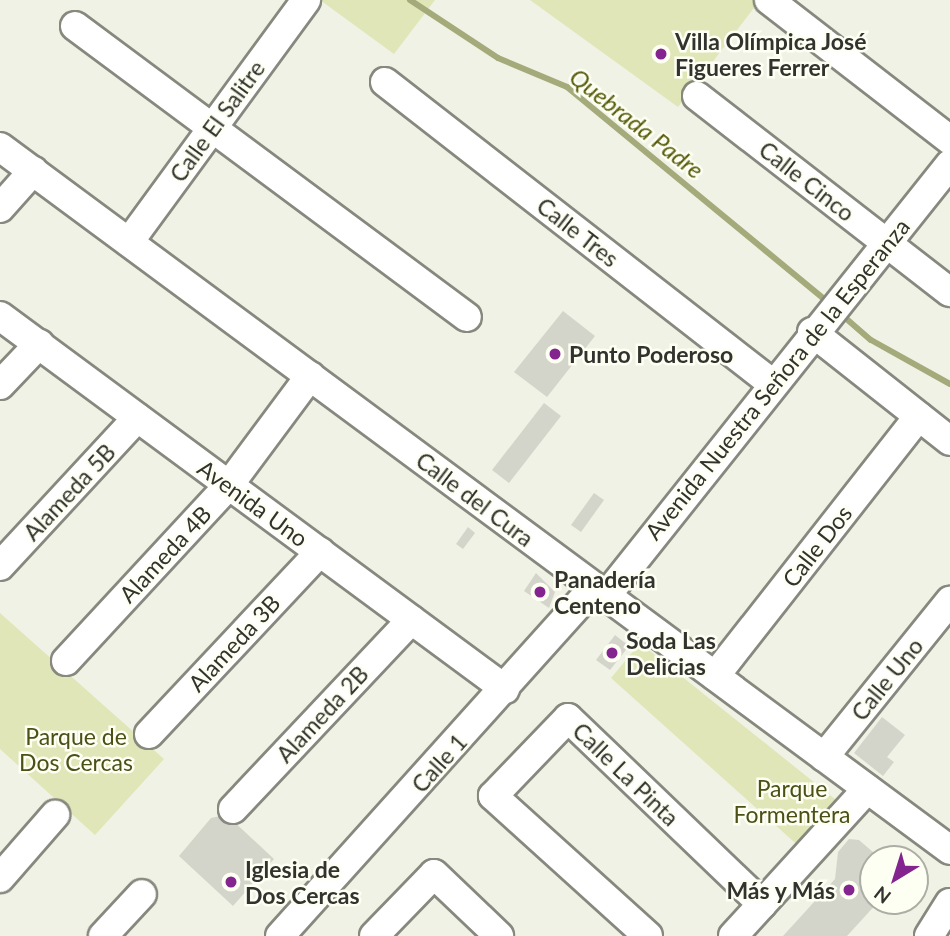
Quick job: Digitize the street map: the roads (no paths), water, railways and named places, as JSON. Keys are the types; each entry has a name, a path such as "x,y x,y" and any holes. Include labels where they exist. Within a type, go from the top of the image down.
{"street":[{"name":"Calle El Salitre","path":"129,242 306,0"},
{"path":"769,1 950,140"},
{"path":"75,26 467,317"},
{"name":"Calle Tres","path":"385,82 771,382"},
{"name":"Calle Cinco","path":"697,96 950,292"},
{"name":"Calle del Cura","path":"0,146 950,850"},
{"name":"Avenida Nuestra Señora de la Esperanza","path":"600,591 950,164"},
{"path":"0,208 33,171"},
{"name":"Avenida Uno","path":"0,316 505,689"},
{"path":"812,332 950,441"},
{"path":"0,385 39,344"},
{"name":"Alameda 4B","path":"66,661 229,485 310,376"},
{"name":"Calle Dos","path":"715,676 919,416"},
{"name":"Alameda 5B","path":"0,566 137,418"},
{"name":"Alameda 3B","path":"149,734 320,552"},
{"name":"Calle 1","path":"280,936 505,689 600,591"},
{"name":"Calle Uno","path":"824,757 950,601"},
{"name":"Alameda 2B","path":"233,809 411,620"},
{"name":"Calle La Pinta","path":"648,936 493,796 568,718 762,904"},
{"path":"733,936 867,789"},
{"path":"0,878 55,815"},
{"path":"374,936 434,874 499,936"},
{"path":"103,936 142,894"},
{"path":"929,936 949,922"}],"waterway":[{"name":"Quebrada Padre","path":"410,0 498,58 567,87 824,299"},
{"name":"Quebrada Padre","path":"842,315 871,340 950,384"}],"place":[{"name":"Villa Olímpica José Figueres Ferrer","path":"661,54"},
{"name":"Punto Poderoso","path":"555,354"},
{"name":"Panadería Centeno","path":"540,592"},
{"name":"Soda Las Delicias","path":"612,653"},
{"name":"Iglesia de Dos Cercas","path":"231,882"},
{"name":"Más y Más","path":"849,890"}],"park label":[{"name":"Parque de Dos Cercas","path":"76,749"},
{"name":"Parque Formentera","path":"792,801"}]}
